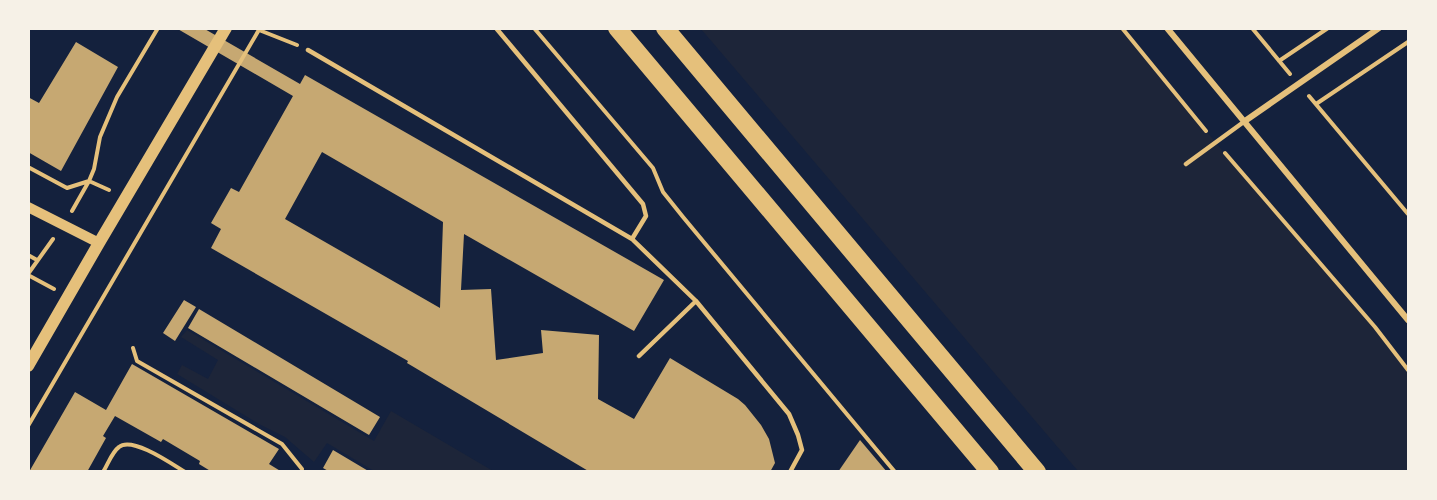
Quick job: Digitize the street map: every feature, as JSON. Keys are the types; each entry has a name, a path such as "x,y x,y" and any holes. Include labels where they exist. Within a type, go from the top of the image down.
{"highway":[{"path":"617,28 990,471"},
{"path":"665,28 1038,471"}],"main road":[{"path":"28,366 226,28"}],"street":[{"path":"1167,28 1408,320"},
{"path":"1245,121 1379,28"},
{"path":"28,207 99,243"}],"lane":[{"path":"496,28 643,204 646,216 632,239"},
{"path":"308,50 632,239 696,301 789,414 802,450 790,471"},
{"path":"1186,164 1245,121"},
{"path":"639,356 696,301"}],"path":[{"path":"28,274 64,225 89,181 94,169 100,137 117,97 158,28"},
{"path":"534,28 652,168 663,192 676,209 895,471"},
{"path":"1122,28 1245,178 1375,327 1408,370"},
{"path":"1252,28 1408,214"},
{"path":"1279,61 1328,28"},
{"path":"28,426 259,29 308,50"},
{"path":"1316,105 1408,42"},
{"path":"28,167 67,188 89,181"},
{"path":"28,255 37,260"},
{"path":"133,348 137,361 282,444 302,469"},
{"path":"103,471 119,447 126,443 137,445 185,471"}],"shaded area":[{"path":"701,29 1122,29 1408,370 1408,471 1078,471"},
{"path":"187,330 374,441 391,411 493,471 374,471 327,443 314,462 285,437 259,424 177,374 182,365 208,379 218,360 181,337"}],"building":[{"path":"176,28 203,28 300,84 305,75 664,280 634,331 464,234 461,290 491,289 496,360 543,353 541,330 599,335 598,399 634,419 670,358 745,405 769,439 775,463 770,472 590,472 407,363 408,361 211,248 221,229 211,223 231,188 239,192 293,96","holes":["322,152 443,222 440,308 285,219"]},
{"path":"76,42 118,67 61,171 28,152 28,97 39,103"},
{"path":"184,300 196,307 175,341 163,333"},
{"path":"199,309 380,417 369,435 188,328"},
{"path":"132,364 279,449 269,464 282,472 212,472 199,464 200,461 163,439 161,442 115,416 87,472 29,472 75,392 106,410"},
{"path":"860,440 887,472 838,472"},
{"path":"333,450 370,472 330,472 323,468"}]}
